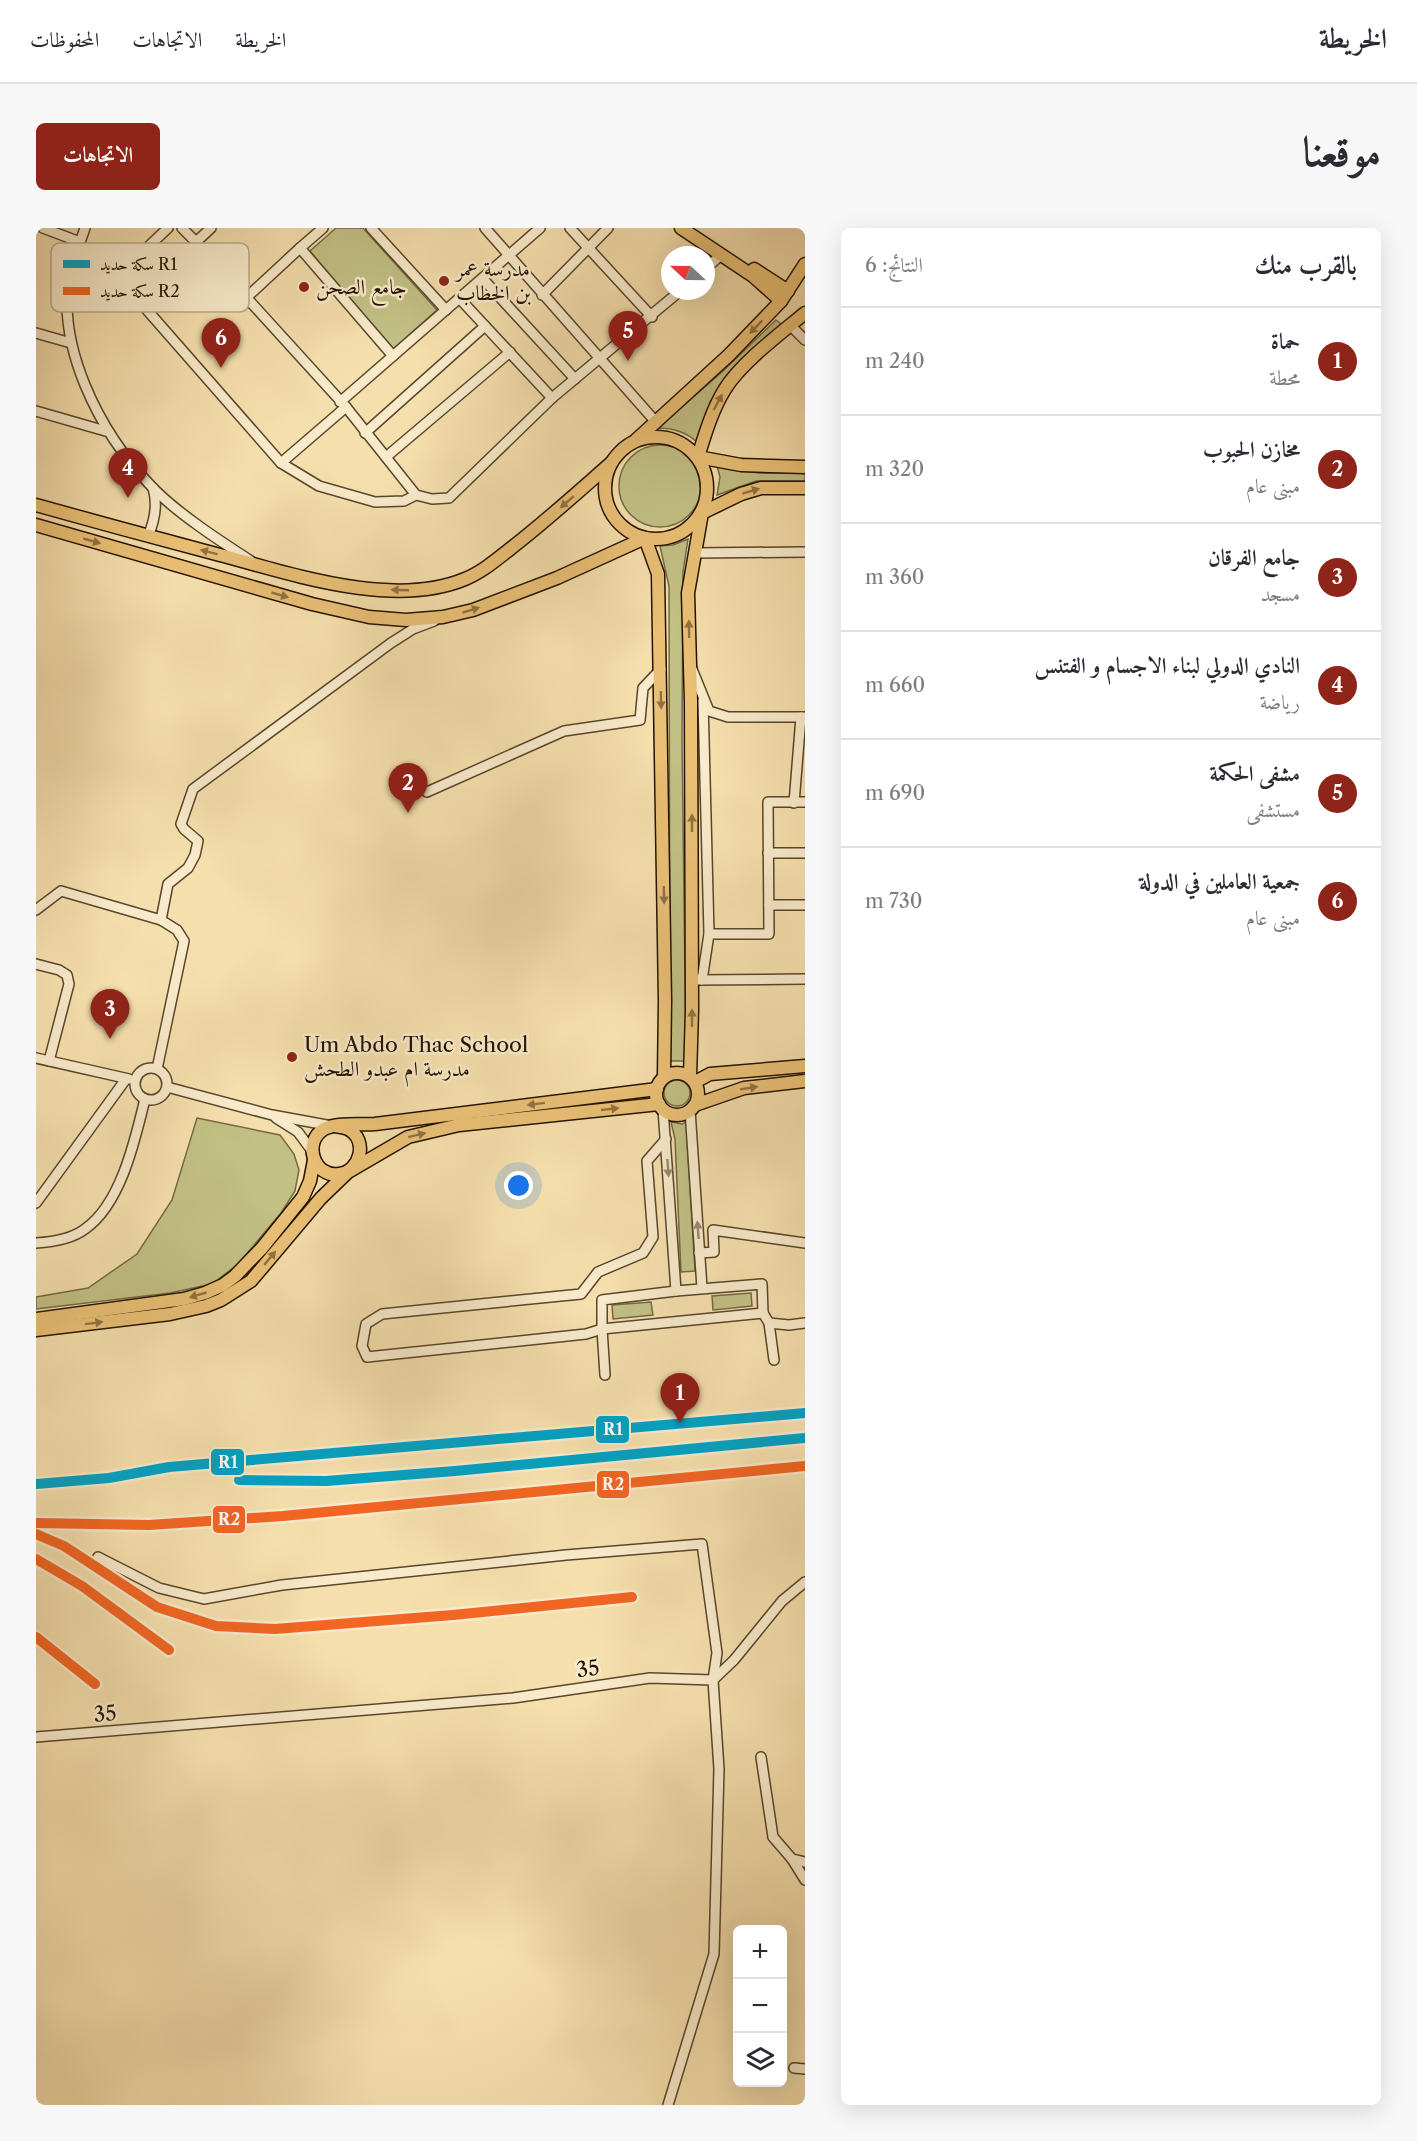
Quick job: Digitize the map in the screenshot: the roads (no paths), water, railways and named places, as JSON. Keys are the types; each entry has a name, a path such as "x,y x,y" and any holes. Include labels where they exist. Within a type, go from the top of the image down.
{"main road":[{"path":"681,228 785,296"},
{"path":"696,228 785,296"},
{"path":"805,264 785,296 729,355 635,441 621,450 605,478 605,494 609,510 618,523 630,533 662,540 678,535 691,526 702,513 741,495 761,488 805,488"},
{"path":"698,457 713,410 726,387 748,363 805,313"},
{"path":"635,441 652,436 669,438 685,445 698,457 705,470 708,484 688,593 697,980 692,1079 698,1093 693,1107"},
{"path":"698,457 741,465 805,467"},
{"path":"36,505 291,574 354,586 406,591 427,590 467,578 486,568 535,530 611,464"},
{"path":"36,525 350,614 406,620 443,617 473,610 557,578 645,538"},
{"path":"645,538 658,574 661,669 666,1000 664,1077 657,1089 661,1106"},
{"path":"692,1053 710,1074"},
{"path":"664,1077 677,1072 692,1079 710,1074 805,1066"},
{"path":"313,1156 320,1168 327,1173 337,1175 348,1172 408,1137 459,1125 661,1106 674,1114 686,1113 693,1107 744,1088 805,1081"},
{"path":"36,1319 184,1299 222,1286 262,1248 303,1197 310,1181 313,1143 318,1134 325,1129 334,1126 375,1124 657,1089"},
{"path":"36,1330 170,1314 206,1306 221,1300 251,1281 321,1198 357,1163 360,1143 347,1129 334,1126"}],"street":[{"path":"43,228 80,242 85,228"},
{"path":"152,243 168,228"},
{"path":"182,228 196,242 211,228"},
{"path":"249,295 323,228"},
{"path":"371,228 446,310"},
{"path":"485,228 655,421"},
{"path":"281,463 393,356 540,228"},
{"path":"570,228 651,316"},
{"path":"542,295 608,228"},
{"path":"300,248 393,356"},
{"path":"715,260 721,255"},
{"path":"483,279 575,379"},
{"path":"460,299 552,398"},
{"path":"249,301 343,405 416,495 432,499 448,498 552,398 670,300"},
{"path":"68,312 71,343 89,392 109,432 153,488 224,543 257,565"},
{"path":"149,312 281,463 319,486 375,502 404,501 416,495"},
{"path":"790,325 805,340"},
{"path":"365,433 485,326"},
{"path":"36,333 71,343"},
{"path":"386,458 510,352"},
{"path":"36,411 109,432"},
{"path":"148,536 155,516 156,502 153,488"},
{"path":"695,553 805,552"},
{"path":"161,920 168,884 188,868 195,855 198,841 184,829 182,824 193,789 391,644 413,629 443,617"},
{"path":"689,661 709,711 728,717 803,717 794,802"},
{"path":"427,792 564,731 640,720 643,688 661,669"},
{"path":"704,700 709,934 697,980 805,979"},
{"path":"709,934 769,934 768,802 805,802"},
{"path":"768,853 805,853"},
{"path":"36,910 61,891 161,920 177,930 184,941 157,1069"},
{"path":"769,905 805,905"},
{"path":"36,964 68,975 69,984 49,1061"},
{"path":"36,1058 130,1079"},
{"path":"36,1203 130,1079 142,1070 157,1069 166,1078 167,1087 158,1099 145,1099 135,1090 130,1079"},
{"path":"167,1087 272,1115 334,1126"},
{"path":"36,1243 55,1241 85,1230 110,1204 121,1180 137,1132 145,1099"},
{"path":"661,1106 666,1139 676,1291"},
{"path":"693,1107 702,1288"},
{"path":"272,1115 298,1132 313,1156"},
{"path":"666,1139 647,1161 652,1238 643,1252 597,1272 581,1294 382,1314 366,1324 362,1346 367,1357 578,1335 602,1329 763,1313"},
{"path":"699,1254 714,1252 713,1230 805,1243"},
{"path":"605,1375 602,1300 702,1288 762,1284 763,1313 770,1323 774,1360"},
{"path":"770,1323 789,1325 805,1323"},
{"path":"98,1557 159,1588 204,1599 282,1585 566,1554 702,1544 717,1653 713,1680 719,1769 714,1954 668,2105"},
{"path":"713,1680 734,1660 782,1601 805,1582"},
{"name":"35","path":"36,1737 513,1698 650,1678 713,1680"},
{"path":"760,1757 773,1837 792,1859 805,1880"},
{"path":"792,1859 805,1862"},
{"path":"794,2068 805,2069"}],"rail line":[{"name":"R1","path":"36,1484 109,1478 169,1467 805,1413"},
{"name":"R1","path":"239,1480 326,1481 805,1438"},
{"name":"R2","path":"36,1523 149,1525 283,1516 805,1466"},
{"name":"R2","path":"36,1534 64,1546 157,1607 216,1626 275,1629 453,1615 632,1597"},
{"name":"R2","path":"36,1559 82,1586 169,1650"},
{"name":"R2","path":"36,1637 95,1684"}],"place":[{"name":"مدرسة عمر بن الخطاب","path":"444,281"},
{"name":"جامع الصحن","path":"304,287"},
{"name":"مشفى الحكمة","path":"628,361"},
{"name":"جمعية العاملين في الدولة","path":"221,368"},
{"name":"النادي الدولي لبناء الاجسام و الفتنس","path":"128,498"},
{"name":"مخازن الحبوب","path":"408,813"},
{"name":"جامع الفرقان","path":"110,1039"},
{"name":"Um Abdo Thac School مدرسة ام عبدو الطحش","path":"292,1057"},
{"name":"حماة","path":"680,1423"}]}
